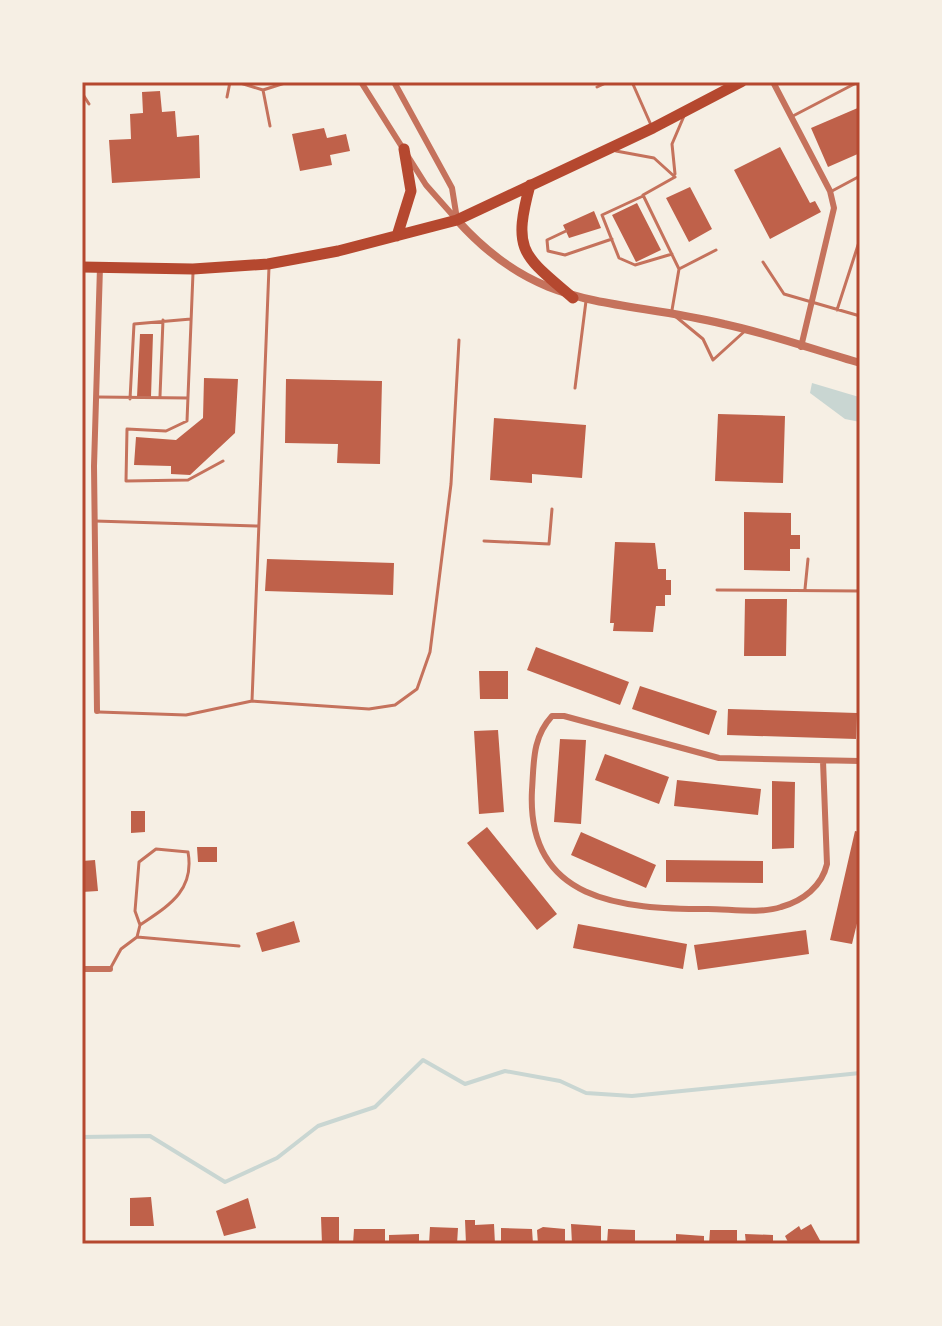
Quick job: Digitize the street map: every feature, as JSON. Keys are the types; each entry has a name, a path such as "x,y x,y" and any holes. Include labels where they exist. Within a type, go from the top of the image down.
{"highway":[{"path":"82,267 193,269 268,264 457,220 653,128 741,82"},
{"path":"397,236 411,191 404,149"},
{"path":"530,185 521,218 523,245 538,267 573,298"}],"street":[{"path":"361,82 426,185 496,259 519,274 573,298 746,330 860,363"},
{"path":"394,82 452,188 457,220"},
{"path":"773,82 830,192 832,217 801,347"},
{"path":"97,711 95,521 100,267"},
{"path":"823,761 827,864 824,875 811,892 778,909 652,909 612,903 584,894 554,868 536,837 531,811 534,748 540,729 552,716 564,716 719,758 860,761"},
{"path":"82,969 110,969"}],"lane":[{"path":"227,97 230,82"},
{"path":"237,82 263,90 288,82"},
{"path":"597,87 608,82"},
{"path":"632,82 653,128"},
{"path":"791,117 857,82 860,90"},
{"path":"263,90 270,126"},
{"path":"82,93 89,104"},
{"path":"675,177 672,144 687,111"},
{"path":"607,150 654,158 675,177"},
{"path":"830,192 860,176"},
{"path":"672,254 641,265 627,264 619,258 599,216 675,177"},
{"path":"643,195 679,269 672,314 703,339 713,360 746,330"},
{"path":"566,231 547,240 548,251 565,255 612,239"},
{"path":"837,310 860,239"},
{"path":"679,269 716,250"},
{"path":"763,262 784,294 860,316"},
{"path":"252,701 269,322 268,264"},
{"path":"193,269 187,421 166,431 127,429 126,481 188,480 223,461"},
{"path":"575,388 586,300"},
{"path":"130,399 134,324 191,319"},
{"path":"160,396 163,320"},
{"path":"97,711 186,715 252,701 369,709 395,705 417,689 430,652 451,484 459,340"},
{"path":"98,397 188,398"},
{"path":"484,541 549,544 552,509"},
{"path":"95,521 258,526"},
{"path":"805,589 808,559"},
{"path":"717,590 860,591"},
{"path":"110,969 121,949 137,937 140,925 135,911 139,862 156,849 188,852 189,877 184,891 140,925"},
{"path":"137,937 239,946"}],"shaded area":[{"path":"812,383 859,397 860,422 845,419 810,393"}],"building":[{"path":"160,91 162,112 175,111 177,137 199,135 200,178 112,183 109,140 131,139 130,114 143,113 142,92"},
{"path":"860,107 860,153 828,167 811,128"},
{"path":"324,128 327,138 346,134 350,151 330,155 332,165 300,171 292,134"},
{"path":"780,147 810,203 815,201 821,212 770,239 734,170"},
{"path":"690,187 712,229 689,242 666,198"},
{"path":"637,203 661,250 636,262 612,215"},
{"path":"594,211 601,228 569,238 563,225"},
{"path":"140,334 153,334 151,397 137,397"},
{"path":"204,378 238,379 235,433 190,475 171,474 171,466 134,465 136,437 176,440 203,418"},
{"path":"286,379 382,381 380,464 337,463 338,444 285,443"},
{"path":"718,414 785,416 783,483 715,481"},
{"path":"494,418 586,425 582,478 532,474 532,483 490,480"},
{"path":"744,512 791,513 791,535 800,535 800,549 790,549 790,571 744,570"},
{"path":"615,542 655,543 658,569 666,569 666,580 671,580 671,595 665,595 665,606 656,606 653,632 613,631 614,623 610,623"},
{"path":"267,559 394,563 393,595 265,591"},
{"path":"745,599 787,599 786,656 744,656"},
{"path":"536,647 629,682 620,705 527,670"},
{"path":"479,671 508,671 508,699 480,699"},
{"path":"640,686 717,711 709,735 632,709"},
{"path":"728,709 857,713 856,739 727,735"},
{"path":"498,730 504,812 479,814 474,731"},
{"path":"560,739 586,740 581,824 554,822"},
{"path":"605,754 669,777 659,804 595,780"},
{"path":"677,780 761,789 758,815 674,806"},
{"path":"772,781 795,782 794,848 772,849"},
{"path":"131,811 145,811 145,832 131,833"},
{"path":"487,827 557,914 537,930 467,843"},
{"path":"855,831 860,832 860,911 852,944 830,940"},
{"path":"581,832 656,865 646,888 571,855"},
{"path":"197,847 217,847 217,862 198,862"},
{"path":"95,860 98,891 82,892 82,861"},
{"path":"666,860 763,861 763,883 666,882"},
{"path":"294,921 300,942 262,952 256,933"},
{"path":"578,924 687,944 683,969 573,948"},
{"path":"806,930 809,954 698,970 694,945"},
{"path":"151,1197 154,1226 130,1226 130,1198"},
{"path":"248,1198 256,1228 224,1236 216,1211"},
{"path":"321,1217 339,1217 339,1244 322,1244"},
{"path":"465,1220 475,1220 475,1225 494,1224 495,1244 466,1244"},
{"path":"571,1224 601,1226 601,1244 572,1244"},
{"path":"811,1224 822,1244 789,1244 785,1236 799,1226 801,1230"},
{"path":"430,1227 458,1228 457,1244 429,1244"},
{"path":"543,1227 565,1229 565,1244 538,1244 537,1230"},
{"path":"501,1228 532,1229 533,1244 501,1244"},
{"path":"354,1229 385,1229 385,1244 353,1244"},
{"path":"608,1229 635,1230 635,1244 607,1244"},
{"path":"710,1230 737,1230 737,1244 709,1244"},
{"path":"419,1234 419,1244 389,1244 389,1235"},
{"path":"676,1234 704,1236 704,1244 676,1244"},
{"path":"745,1234 773,1235 773,1244 746,1244"}],"waterway":[{"path":"82,1137 150,1136 225,1182 277,1158 318,1126 375,1107 423,1060 465,1084 505,1071 560,1081 586,1093 632,1096 860,1073"}]}
